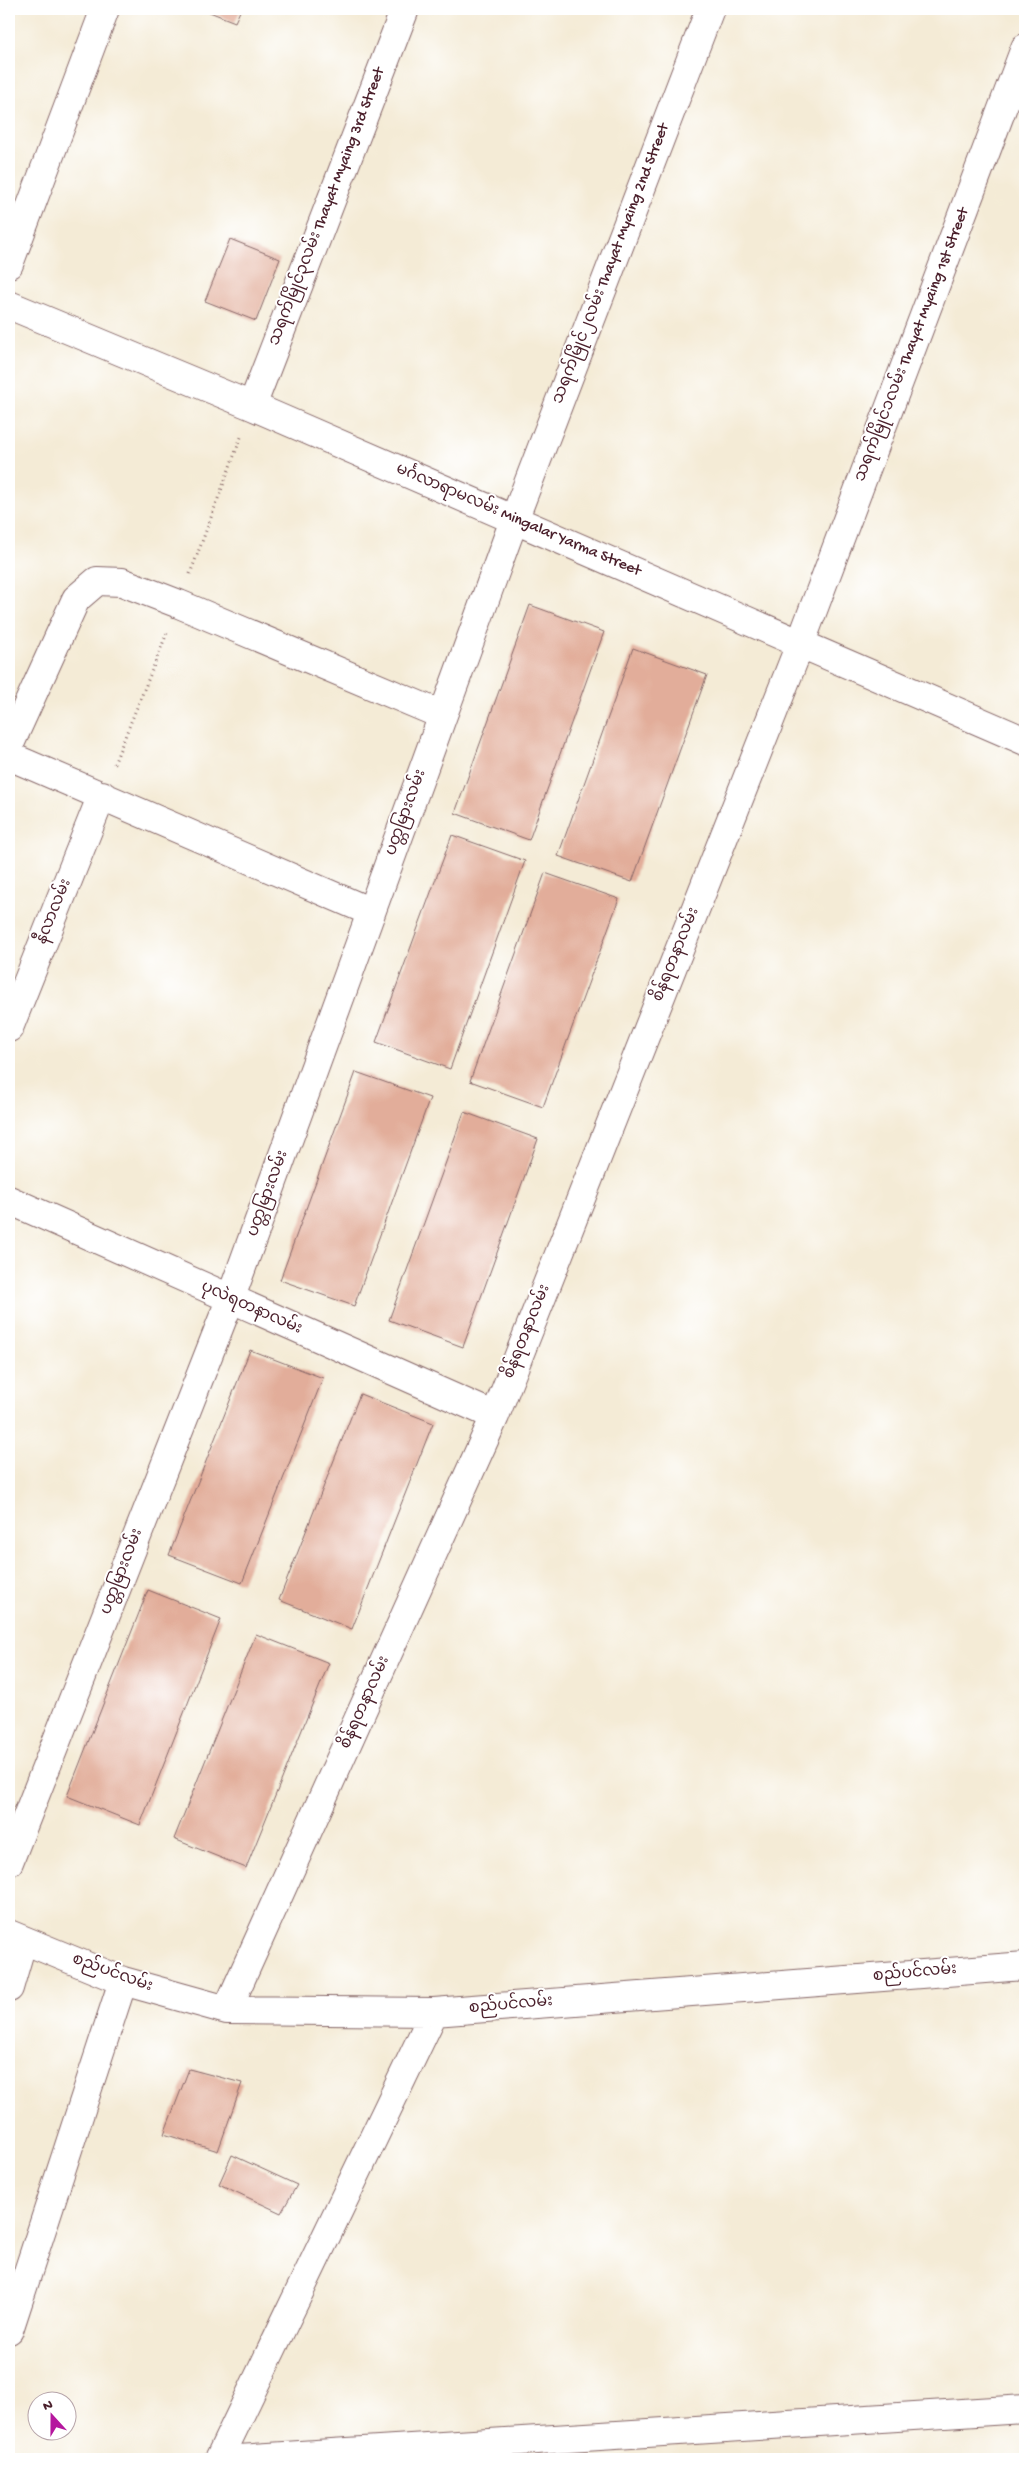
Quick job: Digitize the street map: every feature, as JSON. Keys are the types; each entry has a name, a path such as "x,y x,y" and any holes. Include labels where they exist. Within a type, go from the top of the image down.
{"street":[{"path":"9,264 105,9"},
{"name":"သရက်မြိုင်၃လမ်း Thayat Myaing 3rd Street","path":"252,406 404,9"},
{"name":"သရက်မြိုင်၂လမ်း Thayat Myaing 2nd Street","path":"514,520 710,9"},
{"name":"သရက်မြိုင်၁လမ်း Thayat Myaing 1st Street","path":"801,642 1025,48"},
{"name":"မင်္ဂလာရာမလမ်း Mingalar Yarma Street","path":"9,305 252,406 801,642 1025,741"},
{"name":"ပတ္တမြားလမ်း","path":"9,1862 230,1300 514,520"},
{"path":"9,746 76,598 97,581 122,582 179,604 442,716"},
{"name":"စိန်ရတနာလမ်း","path":"227,2010 495,1416 801,642"},
{"path":"9,756 371,912"},
{"name":"နီလာလမ်း","path":"9,1028 102,795"},
{"name":"ပုလဲရတနာလမ်း","path":"9,1200 230,1300 495,1416"},
{"path":"9,1988 16,1937"},
{"name":"စည်ပင်လမ်း","path":"16,1937 123,1981 227,2010 434,2012 1025,1966"},
{"path":"9,2330 123,1981"},
{"path":"219,2459 434,2012"},
{"path":"238,2459 1025,2409"}],"building":[{"path":"202,9 241,9 235,22"},
{"path":"230,239 280,259 256,321 205,301"},
{"path":"530,605 604,632 529,840 455,813"},
{"path":"633,648 707,675 632,882 558,856"},
{"path":"452,835 525,861 450,1069 376,1042"},
{"path":"545,873 619,899 543,1107 470,1081"},
{"path":"356,1072 430,1098 354,1306 280,1280"},
{"path":"464,1112 538,1139 463,1347 389,1320"},
{"path":"250,1350 323,1378 242,1583 169,1555"},
{"path":"360,1394 433,1423 352,1629 279,1600"},
{"path":"148,1590 221,1619 140,1825 67,1796"},
{"path":"256,1634 329,1663 246,1868 174,1839"},
{"path":"189,2069 242,2083 218,2151 164,2134"},
{"path":"232,2155 297,2185 281,2213 219,2184"}]}
